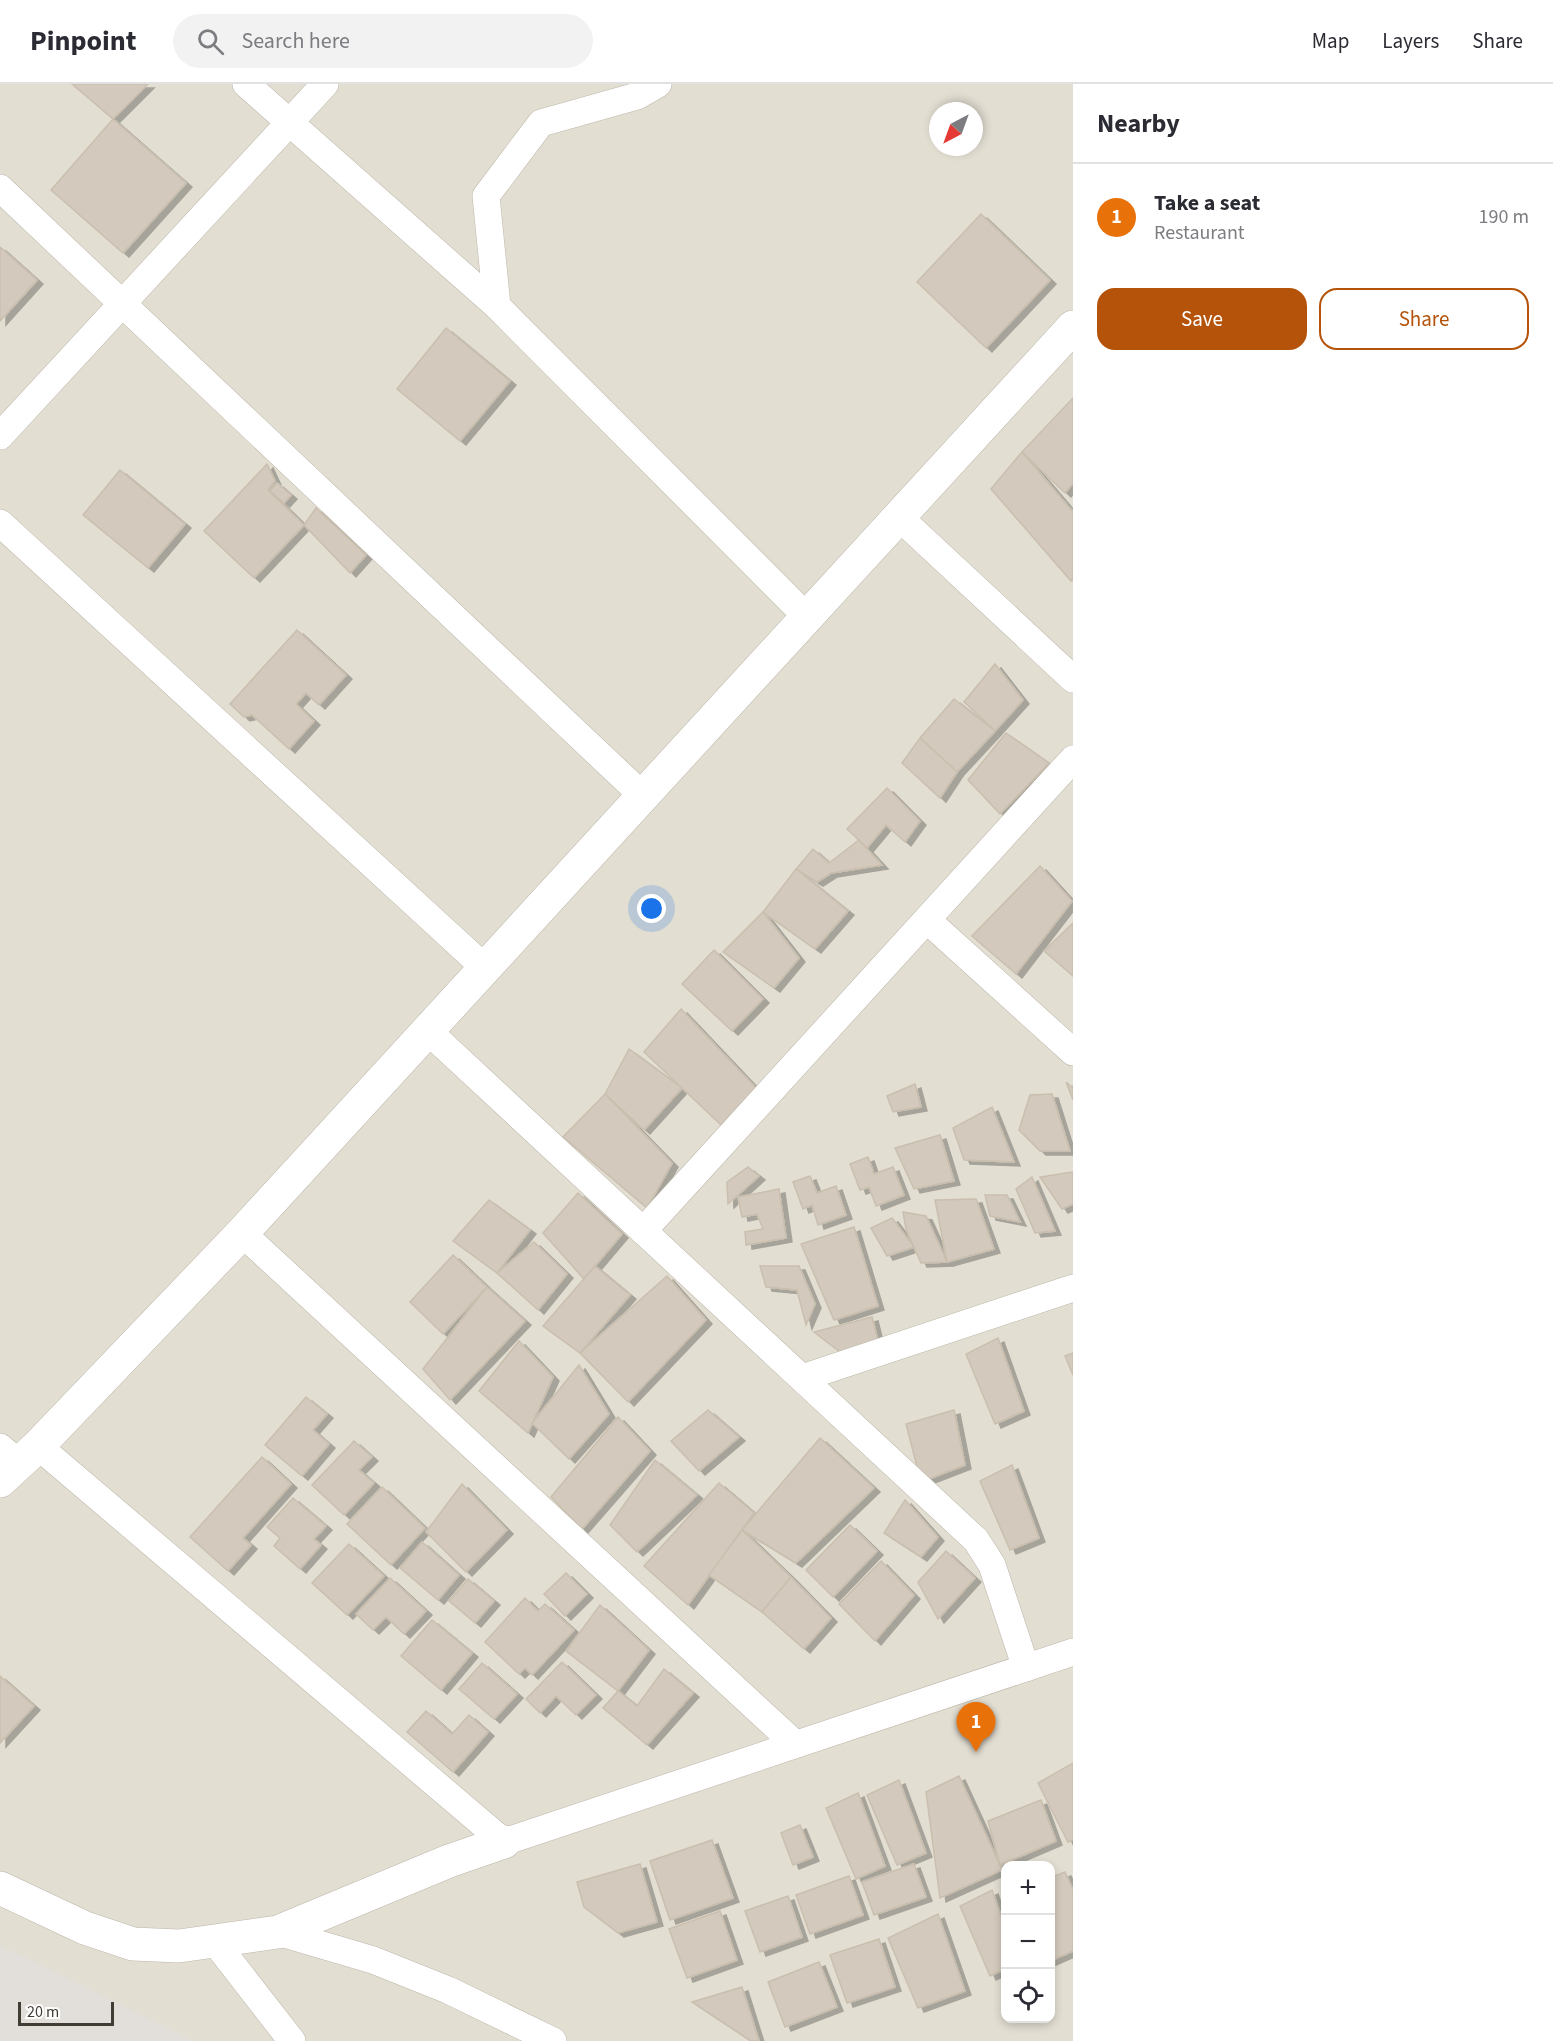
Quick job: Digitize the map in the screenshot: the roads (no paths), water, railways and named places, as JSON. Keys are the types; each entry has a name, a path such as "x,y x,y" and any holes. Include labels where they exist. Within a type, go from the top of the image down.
{"street":[{"path":"246,84 497,306 807,617"},
{"path":"0,436 326,84"},
{"path":"497,306 486,196 542,123 637,96 658,84"},
{"path":"0,188 643,796"},
{"path":"504,1842 14,1459 242,1233 1073,327"},
{"path":"899,517 1073,679"},
{"path":"0,523 485,968"},
{"path":"644,1231 1073,759"},
{"path":"927,920 1073,1052"},
{"path":"428,1031 975,1540 992,1565 1026,1668"},
{"path":"242,1233 795,1744"},
{"path":"802,1377 1073,1288"},
{"path":"0,1888 85,1928 133,1944 179,1946 278,1932 448,1861 1073,1652"},
{"path":"278,1932 373,1960 448,1990 553,2041"},
{"path":"215,1942 291,2041"}],"place":[{"name":"Take a seat","path":"976,1752"}]}
